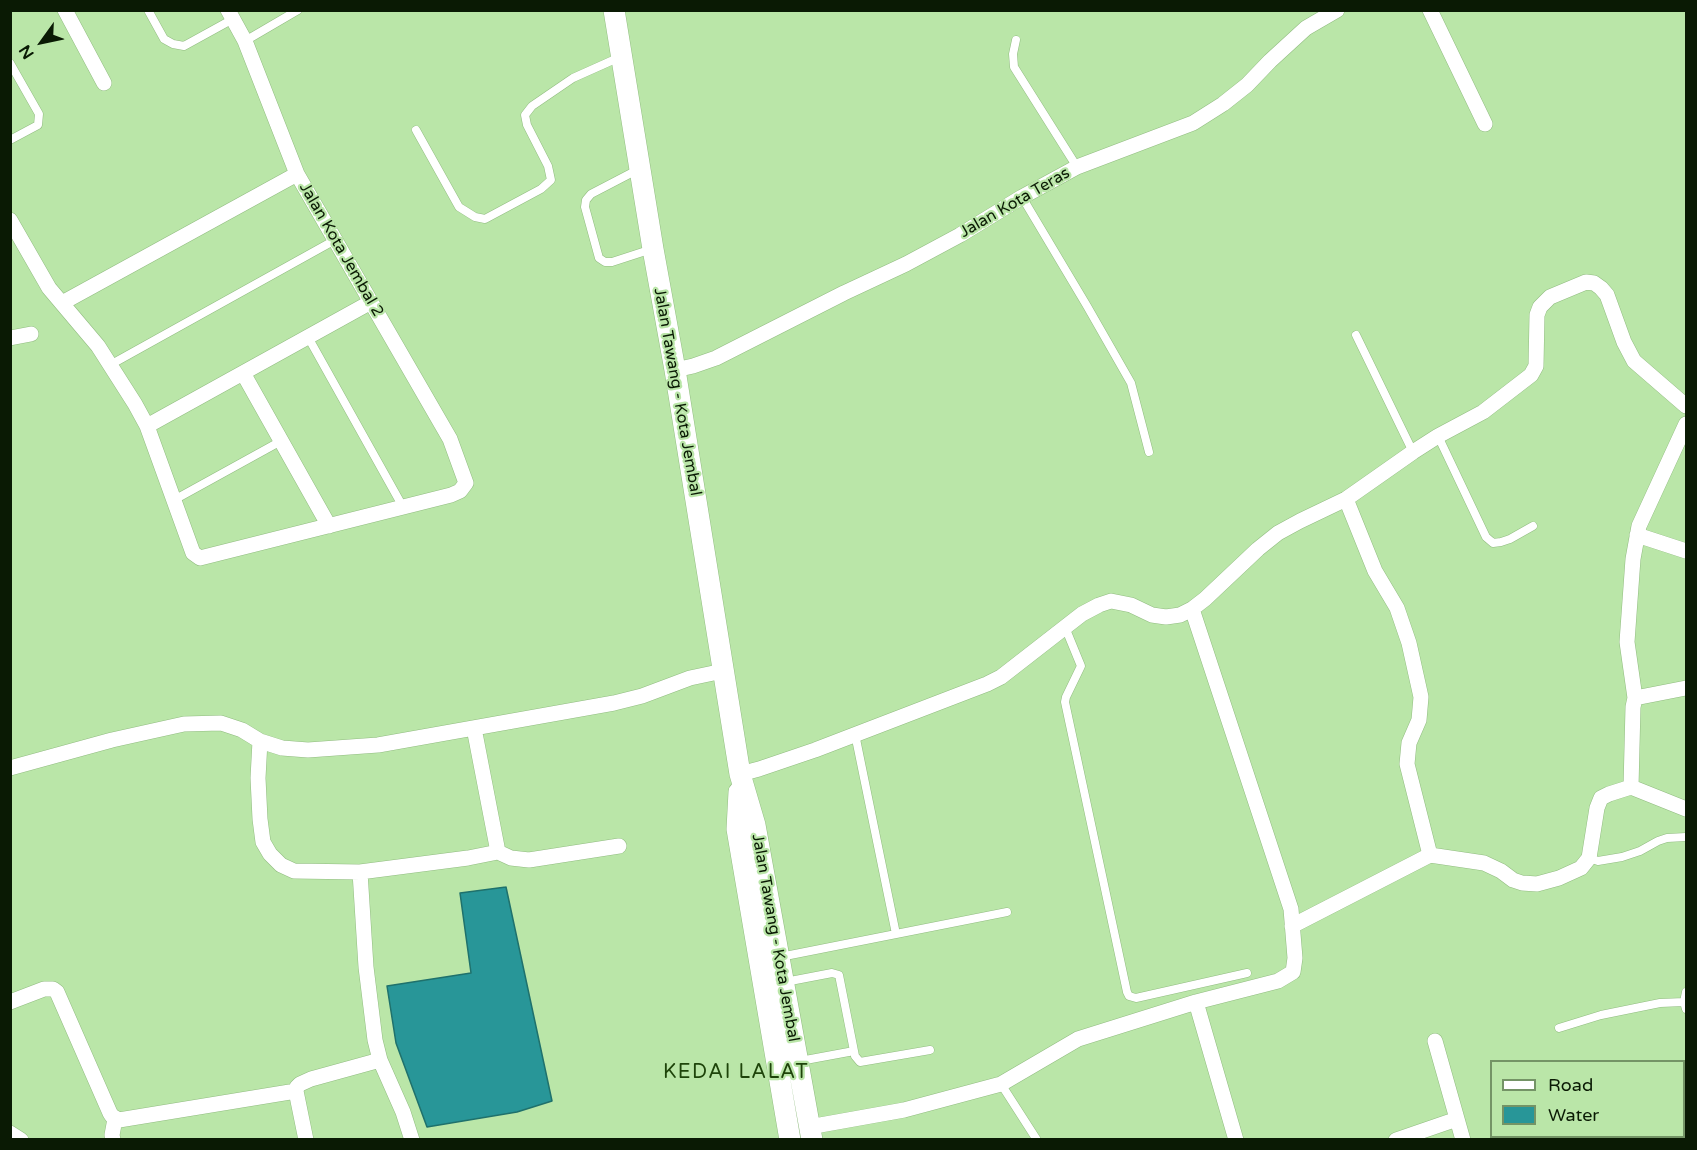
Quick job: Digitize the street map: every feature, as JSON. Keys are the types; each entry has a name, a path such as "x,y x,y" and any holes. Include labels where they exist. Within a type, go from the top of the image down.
{"main road":[{"name":"Jalan Tawang - Kota Jembal","path":"614,10 740,774 755,825 811,1134"},
{"name":"Jalan Tawang - Kota Jembal","path":"740,774 737,829 790,1140"}],"street":[{"path":"65,10 105,83"},
{"name":"Jalan Kota Teras","path":"675,370 716,358 906,264 1077,167 1193,123 1247,85 1306,28 1337,10"},
{"path":"1430,10 1485,124"},
{"name":"Jalan Kota Jembal 2","path":"230,15 245,41 297,174 450,440 466,483 460,491 451,495 403,507"},
{"path":"62,303 297,174"},
{"path":"10,220 49,288 98,346 147,426 193,553 200,558 403,507"},
{"path":"740,774 787,760 987,684 1001,677 1082,614 1099,605 1112,601 1131,604 1152,615 1166,617 1180,615 1192,609 1278,533 1346,499 1438,436 1483,412 1531,375 1536,366 1537,315 1540,307 1550,297 1586,282 1594,283 1606,295 1634,361 1686,406"},
{"path":"147,426 371,302"},
{"path":"10,338 31,334"},
{"path":"243,373 329,526"},
{"path":"1630,787 1635,698 1627,642 1637,535 1639,526 1686,424"},
{"path":"1346,499 1375,571 1397,608 1409,642 1421,697 1419,720 1408,743 1407,764 1430,855"},
{"path":"1637,535 1686,551"},
{"path":"811,1134 1001,1084 1077,1039 1196,1002 1278,981 1293,972 1295,958 1290,909 1192,609"},
{"path":"10,768 112,740 184,724 221,723 242,730 260,741 282,748 308,750 378,745 614,703 642,696 690,678 723,671"},
{"path":"1635,698 1686,688"},
{"path":"474,728 498,852"},
{"path":"260,741 258,778 263,842 270,854 281,865 294,871 360,872 498,852 512,858 529,860 619,846"},
{"path":"1292,926 1430,855 1484,863 1522,883 1537,884 1559,878 1581,868 1589,858 1597,808 1601,798 1618,790 1630,787 1686,809"},
{"path":"360,872 366,967 375,1040 380,1060 403,1112 412,1140"},
{"path":"10,1002 44,989 53,989 57,992 110,1113 115,1119 123,1120 296,1091"},
{"path":"1196,1002 1236,1140"},
{"path":"1435,1041 1463,1140"},
{"path":"306,1140 297,1087 306,1081 380,1060"},
{"path":"110,1138 115,1119"},
{"path":"1396,1140 1457,1119"},
{"path":"10,1133 21,1140"}],"lane":[{"path":"148,10 164,39 184,46 230,15"},
{"path":"245,41 298,10"},
{"path":"1016,40 1013,54 1014,67 1077,167"},
{"path":"416,130 459,207 475,217 484,219 541,189 551,180 549,166 527,125 525,115 532,105 573,78 621,56"},
{"path":"10,63 39,114 38,125 10,140"},
{"path":"640,169 591,194 586,200 585,207 599,258 605,262 612,262 653,249"},
{"path":"1022,197 1088,306 1131,383 1149,452"},
{"path":"110,365 335,240"},
{"path":"1356,335 1413,452"},
{"path":"308,337 403,507"},
{"path":"1438,436 1486,537 1492,543 1510,539 1533,526"},
{"path":"174,500 281,441"},
{"path":"1065,627 1081,666 1065,702 1129,996 1136,998 1247,973"},
{"path":"855,734 896,934"},
{"path":"1589,858 1598,861 1622,857 1667,838 1686,837"},
{"path":"778,958 1007,912"},
{"path":"783,982 832,973 839,975 857,1060 864,1062 930,1050"},
{"path":"1173,989 1176,1009"},
{"path":"1559,1028 1601,1015 1660,1003 1685,1005 1686,992"},
{"path":"798,1062 854,1051"},
{"path":"1001,1084 1037,1140"}],"water":[{"path":"506,887 552,1101 517,1112 427,1127 396,1043 387,986 471,973 460,893"}],"district":[{"name":"KEDAI LALAT","path":"736,1073"}]}
